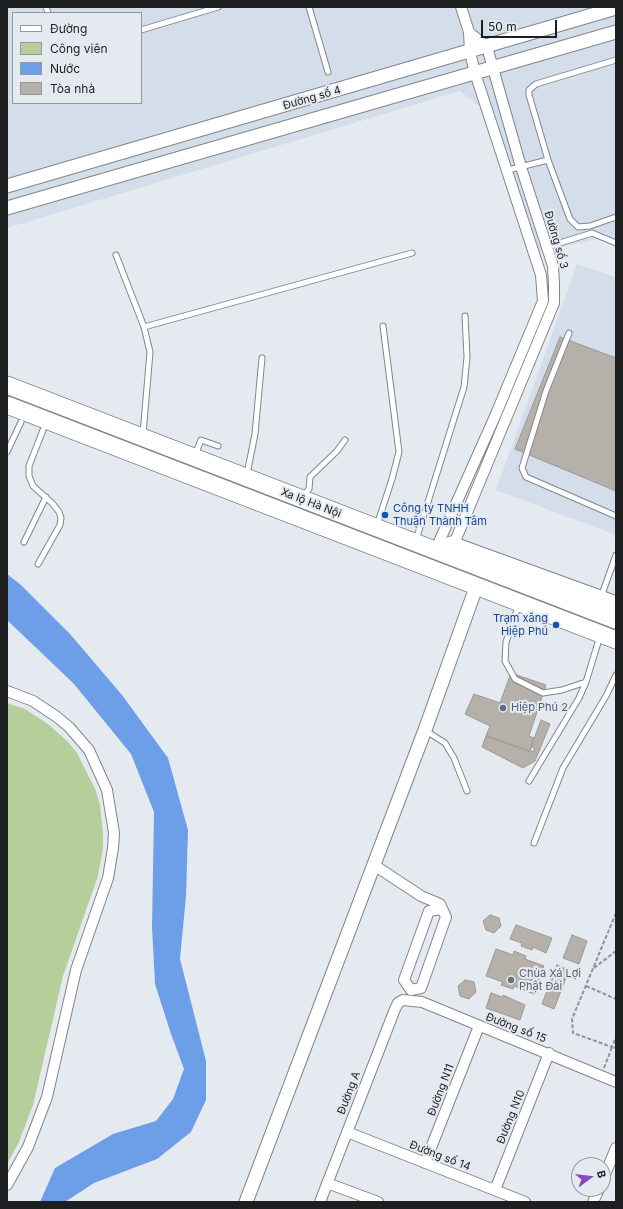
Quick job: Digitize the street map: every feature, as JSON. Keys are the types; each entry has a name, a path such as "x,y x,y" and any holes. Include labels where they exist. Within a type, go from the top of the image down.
{"highway":[{"name":"Xa lộ Hà Nội","path":"7,374 195,453 598,605 616,620"},
{"name":"Xa lộ Hà Nội","path":"7,385 143,431"},
{"name":"Xa lộ Hà Nội","path":"7,405 475,590 518,610 526,613 538,610"},
{"name":"Xa lộ Hà Nội","path":"14,419 475,590 538,610 611,639"},
{"name":"Xa lộ Hà Nội","path":"598,605 616,605"}],"street":[{"path":"444,548 496,414 543,301 541,275 508,170 475,73 470,52 468,32 461,7"},
{"name":"Đường số 4","path":"7,186 470,52 616,8"},
{"path":"468,32 487,47"},
{"name":"Đường số 4","path":"7,208 616,32"},
{"name":"Đường số 3","path":"444,548 554,303 553,266 521,167 487,47"},
{"path":"543,287 554,285"},
{"path":"246,1202 425,730 475,590"},
{"path":"7,691 33,702 57,717 74,732 89,750 107,790 114,833 108,878 76,970 45,1103 28,1147 7,1185"},
{"path":"374,865 402,885 440,904 441,909 429,911 404,980 409,994"},
{"name":"Đường A","path":"320,1202 395,1009 398,1003 409,994 421,988 446,917 441,909"},
{"name":"Đường số 15","path":"409,994 422,1002 549,1053 616,1082"},
{"name":"Đường N11","path":"426,1163 479,1026"},
{"name":"Đường N10","path":"495,1190 549,1053"},
{"name":"Đường số 14","path":"347,1132 525,1202"},
{"path":"611,1160 616,1148"},
{"path":"327,1183 378,1202"}],"lane":[{"path":"142,30 218,7"},
{"path":"309,7 328,72"},
{"path":"616,60 536,84 529,90 529,95 548,160 570,219 578,227 590,226 616,217"},
{"path":"508,170 548,160"},
{"path":"547,247 592,233 616,243"},
{"path":"144,327 412,253"},
{"path":"116,255 144,327 150,352 143,431"},
{"path":"417,538 464,387 467,357 465,316"},
{"path":"378,523 398,452 383,326"},
{"path":"569,333 546,391 522,468 526,477 616,516"},
{"path":"248,473 255,434 262,358"},
{"path":"7,452 14,419"},
{"path":"38,564 60,525 61,518 60,512 33,486 29,476 29,466 43,430"},
{"path":"195,453 201,440 218,446"},
{"path":"305,494 310,477 337,451 345,440"},
{"path":"24,542 46,497"},
{"path":"598,605 616,555"},
{"path":"518,610 506,642 505,650 505,661 515,679 543,693 562,690 586,682"},
{"path":"530,781 579,698 586,682 611,639"},
{"path":"534,843 563,768 606,696 616,675"},
{"path":"425,730 445,743 467,791"}],"path":[{"path":"616,913 572,1019 573,1033 616,1048"},
{"path":"593,969 616,951"},
{"path":"586,985 616,999"},
{"path":"600,1075 616,1037"}],"shaded area":[{"path":"7,7 616,7 616,246 598,239 530,254 480,107 460,91 7,228"},
{"path":"577,264 616,277 616,535 496,490"}],"green space":[{"path":"7,703 25,709 48,724 68,742 77,753 96,791 100,805 103,848 98,876 63,976 33,1105 19,1142 7,1164"}],"water":[{"path":"7,574 21,585 70,634 122,695 168,758 188,830 186,896 180,959 206,1061 206,1100 191,1132 157,1159 94,1183 65,1202 40,1202 55,1168 113,1134 156,1121 173,1099 184,1069 155,984 152,927 154,812 131,754 74,684 7,620"}],"building":[{"path":"560,337 616,358 616,491 515,449"},
{"name":"Hiệp Phú 2","path":"511,673 546,685 529,736 534,738 530,752 486,736 490,726 465,714 474,694 500,703"},
{"path":"541,720 550,724 535,761 523,768 482,747 486,736 534,752 534,747 531,747"},
{"path":"490,915 499,918 501,926 494,933 486,930 483,921"},
{"path":"516,925 552,938 546,953 533,947 532,950 521,946 522,943 510,939"},
{"path":"572,935 587,941 579,964 563,958"},
{"path":"496,949 513,955 514,951 526,956 525,959 544,966 534,994 514,986 513,989 501,985 503,982 486,976"},
{"path":"557,965 569,970 554,1009 542,1004"},
{"path":"465,980 474,982 476,992 469,999 460,996 458,986"},
{"path":"491,993 502,997 503,995 525,1005 520,1020 486,1008"}],"place":[{"name":"Công ty TNHH Thuận Thành Tâm","path":"385,515"},
{"name":"Trạm xăng Hiệp Phú","path":"556,625"},
{"name":"Hiệp Phú 2","path":"503,708"},
{"name":"Chùa Xá Lợi Phật Đài","path":"511,980"}]}
